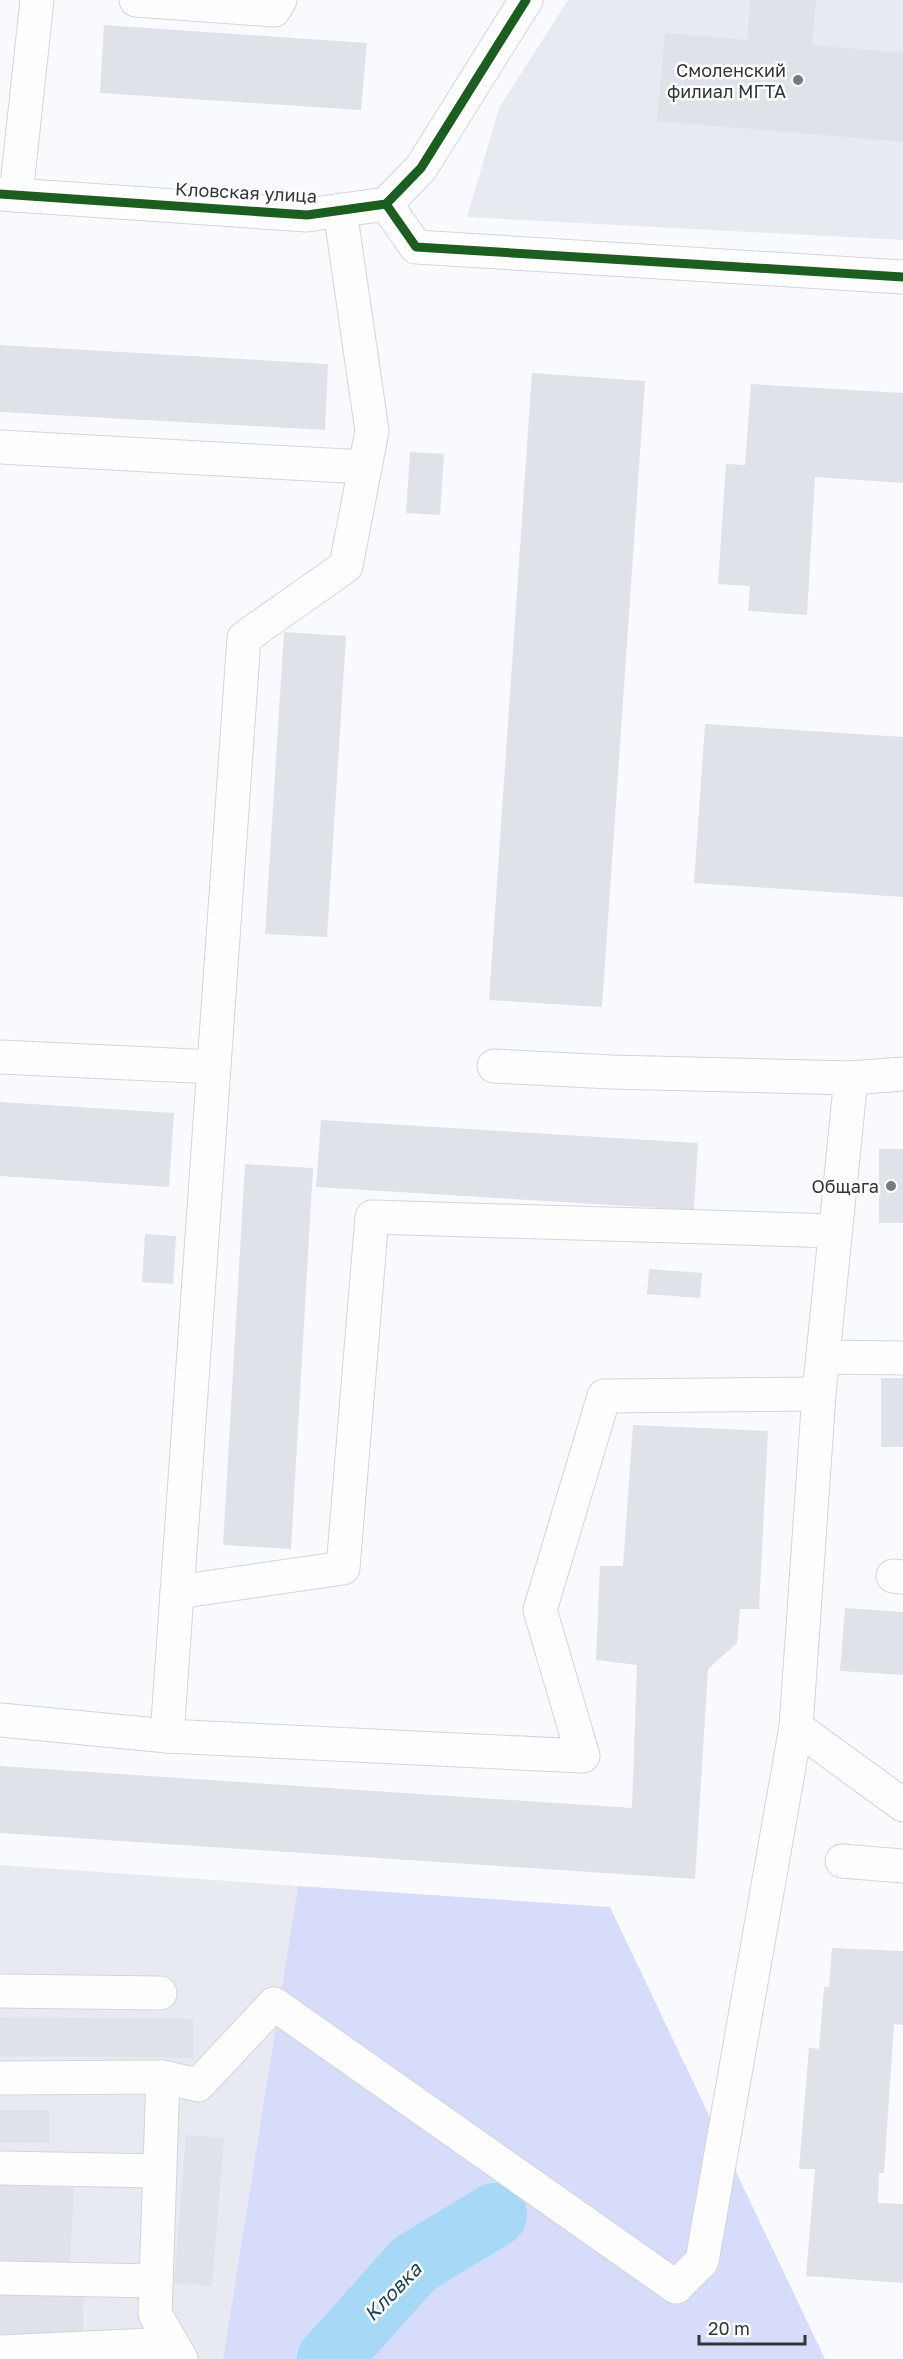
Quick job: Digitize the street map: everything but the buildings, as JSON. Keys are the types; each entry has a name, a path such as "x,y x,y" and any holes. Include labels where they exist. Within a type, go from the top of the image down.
{"street":[{"path":"8,194 37,0"},
{"path":"136,0 274,10 280,0"},
{"path":"526,0 421,168 387,204 416,247 903,277"},
{"name":"Кловская улица","path":"8,194 307,215 387,204"},
{"path":"167,1736 244,638 346,566 372,431 340,210"},
{"path":"0,447 365,467"},
{"path":"0,1058 214,1067"},
{"path":"494,1066 611,1072 851,1078 903,1074"},
{"path":"0,2078 162,2077 198,2085 274,2004 676,2287 702,2261 796,1727 819,1394 851,1078"},
{"path":"177,1592 343,1568 372,1216 836,1231"},
{"path":"823,1357 903,1358"},
{"path":"0,1720 167,1736 583,1756 540,1610 604,1396 819,1394"},
{"path":"796,1727 903,1805"},
{"path":"842,1861 903,1866"},
{"path":"0,1991 160,1994"},
{"path":"162,2077 154,2314 176,2350"},
{"path":"0,2168 159,2171"},
{"path":"0,2278 156,2281"},
{"path":"0,2352 176,2350"}],"shaded area":[{"path":"568,0 903,0 903,240 467,217 499,108"},
{"path":"0,1865 298,1886 223,2359 0,2359"},
{"path":"298,1886 610,1907 825,2359 223,2359"}],"waterway":[{"name":"Кловка","path":"329,2359 414,2264 495,2215"}],"cycle path":[{"path":"0,194 307,215 386,204 421,168 526,0"},
{"path":"386,204 416,247 903,277"}],"place":[{"name":"Смоленский филиал МГТА","path":"798,80"},
{"name":"Общага","path":"891,1186"}]}
